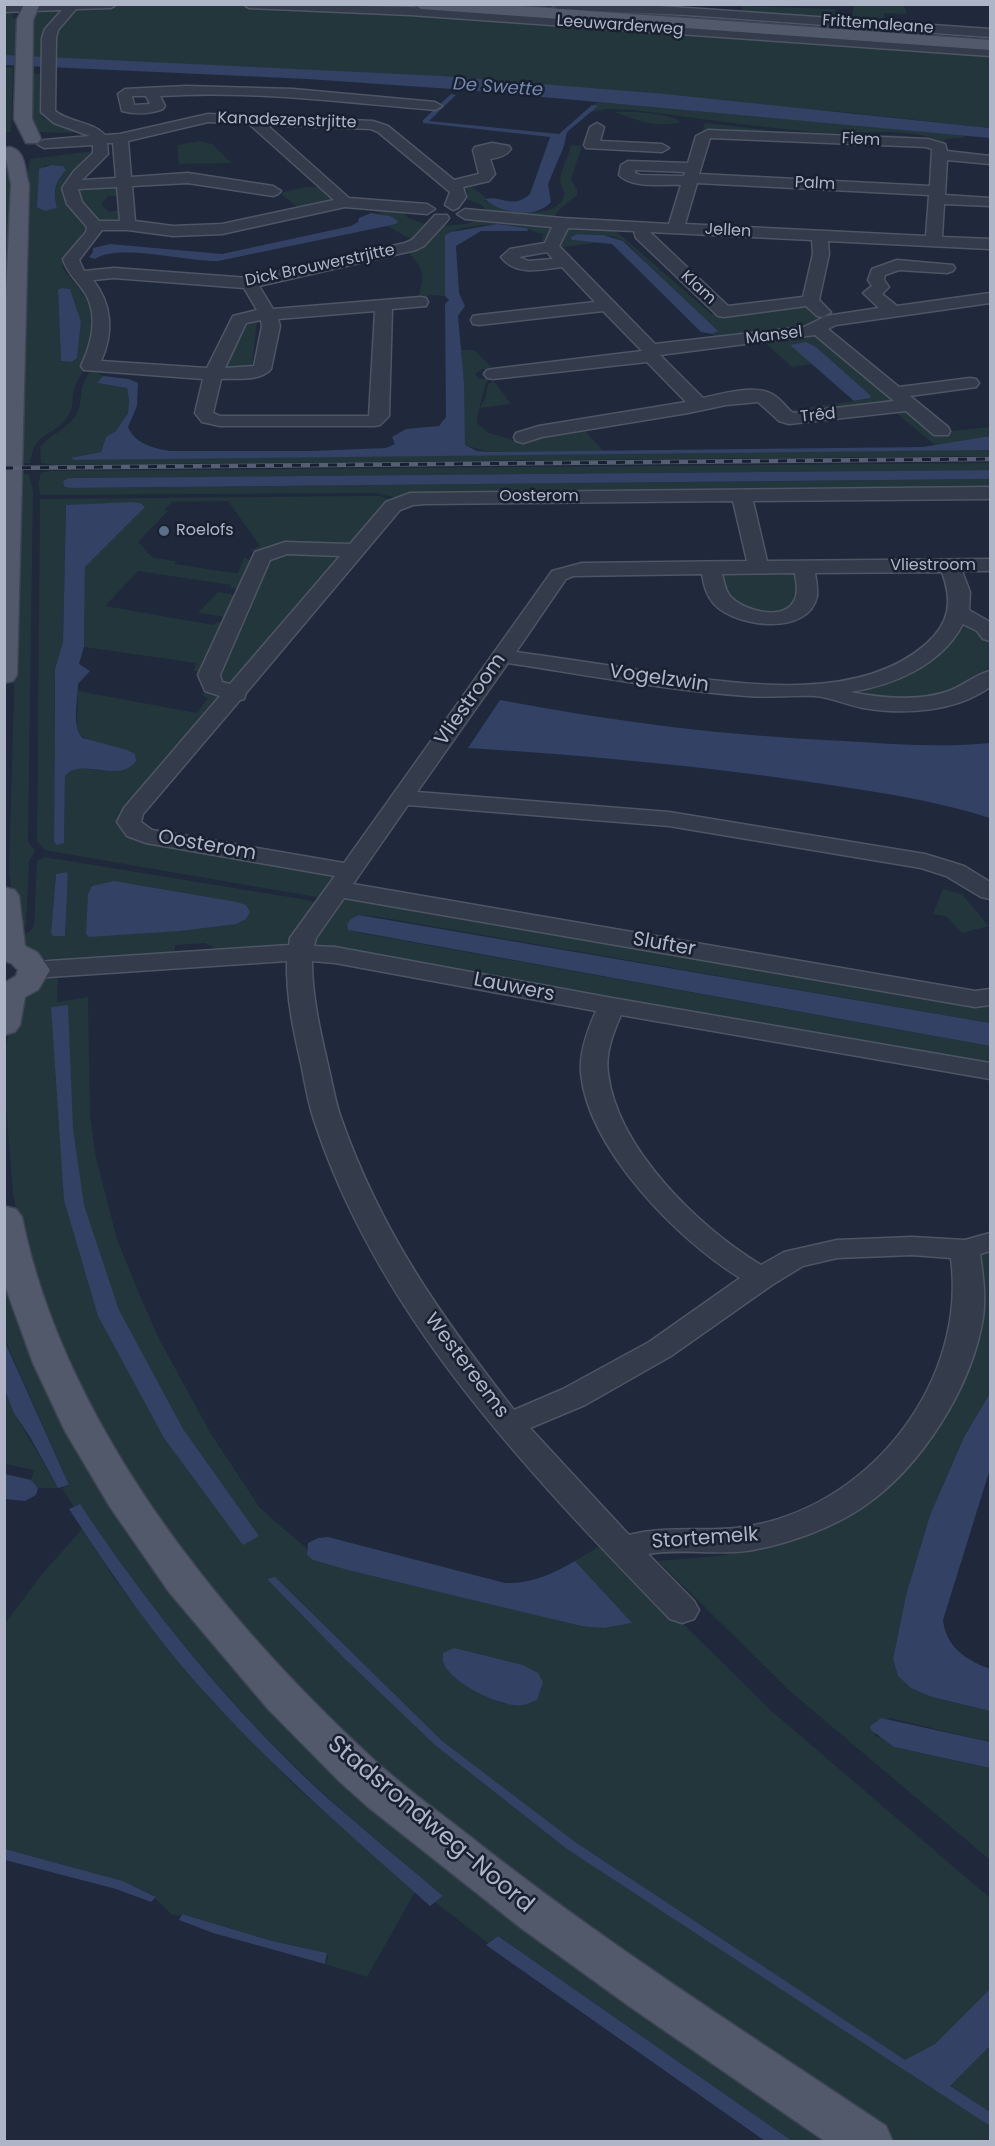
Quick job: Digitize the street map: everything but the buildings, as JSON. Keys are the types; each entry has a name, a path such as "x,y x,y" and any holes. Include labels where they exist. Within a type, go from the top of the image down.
{"main road":[{"name":"Leeuwarderweg","path":"422,4 990,45"},
{"path":"22,8 23,119 36,145"},
{"path":"7,146 23,119"},
{"path":"7,146 36,145"},
{"path":"20,184 24,178 27,157 36,145"},
{"path":"4,675 20,184 17,178 15,158 7,146"},
{"path":"4,896 16,958 32,978 23,987 7,993 4,1025"},
{"name":"Stadsrondweg-Noord","path":"4,1217 30,1310 48,1359 72,1408 120,1492 175,1571 254,1667 358,1771 475,1868 566,1936 868,2142"}],"street":[{"path":"22,8 111,4"},
{"name":"Leeuwarderweg","path":"249,4 410,11 990,52"},
{"name":"Frittemaleane","path":"549,4 675,10 990,33"},
{"path":"63,5 50,33 48,112 59,120 89,129 99,136 100,141 100,154 74,177 70,184 70,197 74,205 95,226 94,233 71,259 72,266 94,294 102,316 99,345 90,366 213,374 244,374 262,369 271,326 268,314 249,283"},
{"path":"201,89 232,119"},
{"path":"151,92 201,89 353,98 435,106"},
{"path":"353,98 352,106 374,122 373,125"},
{"name":"Kanadezenstrjitte","path":"36,145 120,138 201,119 373,125 383,129 452,185"},
{"path":"254,121 345,202"},
{"path":"597,127 591,145 687,149 693,176 678,221 615,212 607,218"},
{"name":"Fiem","path":"687,149 703,136 717,133 928,143 940,147 939,155"},
{"path":"120,138 128,225"},
{"path":"459,210 459,194 452,185 484,178 488,174 481,155"},
{"path":"934,241 939,155 990,160"},
{"path":"610,165 628,165 627,175 638,178 693,176"},
{"name":"Palm","path":"693,176 937,195 990,202"},
{"path":"70,184 188,178 273,191 323,183"},
{"path":"273,191 298,211"},
{"name":"Jellen","path":"95,226 128,225 173,231 222,229 345,202 456,218 459,210 562,223 641,227 678,221 820,236 990,244"},
{"name":"Dick Brouwerstrjitte","path":"80,276 114,273 249,283 410,247 418,243 434,214"},
{"path":"551,248 562,223"},
{"name":"Klam","path":"641,227 642,235 724,312 810,301"},
{"path":"820,236 821,254 810,301 825,324 893,393 941,431"},
{"path":"566,262 529,266 514,263 509,257 516,252 551,248 566,262 609,305 698,404"},
{"path":"894,312 871,293 881,287 876,280 878,272 897,265 947,268"},
{"name":"Mansel","path":"651,353 808,332 825,324 894,312 988,301"},
{"path":"384,305 380,416 374,421 220,421 208,418 204,413 213,374 239,320 268,314 420,302"},
{"path":"479,320 609,305"},
{"path":"493,374 651,353"},
{"path":"893,393 970,383"},
{"name":"Trêd","path":"523,438 539,432 688,408 698,404 764,396 781,414 789,418 803,419 909,405"},
{"name":"Oosterom","path":"343,880 146,836 135,831 129,822 132,813 393,506 410,499 990,493"},
{"path":"742,496 758,567"},
{"path":"236,693 213,686 209,675 261,556 285,548 357,550"},
{"name":"Vliestroom","path":"300,952 303,938 559,575 568,571 990,565"},
{"path":"711,568 720,598 736,611 758,618 776,617 800,609 806,600 808,590 804,566"},
{"path":"950,566 961,598 958,612 984,627 990,635"},
{"name":"Vogelzwin","path":"502,656 745,690 816,690 857,683 906,668 939,645 950,631 958,612"},
{"name":"Vogelzwin","path":"816,690 868,703 928,702 952,697 974,688 990,677"},
{"path":"402,798 669,819 925,861 955,871 981,884 990,892"},
{"name":"Slufter","path":"343,880 963,997 975,999 990,997"},
{"name":"Lauwers","path":"16,958 300,952 335,955 612,1006 990,1071"},
{"name":"Westereems","path":"300,952 298,972 311,1065 328,1127 357,1197 400,1275 443,1340 510,1424 574,1397 660,1349 761,1278 794,1259 837,1250 912,1246 978,1246"},
{"path":"612,1006 601,1029 594,1071 602,1110 628,1152 671,1206 719,1250 761,1278"},
{"name":"Stortemelk","path":"622,1549 656,1541 709,1543 765,1536 819,1516 860,1493 892,1462 926,1420 952,1371 968,1323 970,1269 978,1246"},
{"path":"510,1424 622,1549 682,1610"}],"shaded area":[{"path":"117,5 336,9 554,21 990,54 990,128 844,112 5,57 4,9 12,10 13,18 31,17 32,10"},
{"path":"854,5 904,5 907,14 884,13 885,24 851,21"},
{"path":"743,6 835,9 835,20 741,14"},
{"path":"5,67 13,68 11,132 5,132"},
{"path":"30,73 41,74 43,118 84,133 32,132"},
{"path":"597,102 965,135 963,138 946,139 943,142 928,137 895,132 811,132 632,110 608,109 583,113"},
{"path":"615,112 640,112 668,116 681,122 647,123"},
{"path":"705,123 786,133 912,137 934,143 702,131"},
{"path":"199,141 212,144 232,163 179,164 177,145"},
{"path":"571,145 582,146 571,179 577,195 557,212 553,220 488,213 482,205 466,199 468,191 461,185 469,184 486,198 485,201 514,210 537,212 557,206 564,196 560,177"},
{"path":"95,151 95,154 64,191 66,204 86,228 66,256 62,268 87,301 92,318 92,329 87,364 74,388 69,415 60,425 39,440 35,445 30,463 20,463 27,179 30,159","holes":["44,165 59,165 66,170 56,188 57,208 50,210","58,291 81,322 77,358 72,362 61,361"]},
{"path":"4,160 10,160 13,172 5,413"},
{"path":"119,185 120,197 108,196 101,204 109,212 121,210 122,222 95,223 73,187"},
{"path":"306,187 319,187 335,201 300,209 280,193"},
{"path":"365,207 404,211 408,218 425,224 412,240 387,226 396,224 389,218"},
{"path":"482,219 552,228 545,245 541,247 543,234 512,226 472,227 445,235 445,296 431,295 418,299 422,272 417,262 406,250 425,245 443,226 465,224"},
{"path":"565,228 614,229 711,314 805,303 824,318 809,327 718,339 712,334 716,333 628,244 609,236 580,234 573,235 572,240 602,242 557,248"},
{"path":"257,319 252,367 218,371 241,322"},
{"path":"815,334 894,399 893,402 796,415 791,410 867,399 791,345 812,364 792,367 761,339"},
{"path":"461,350 474,350 492,368 482,369 475,374 478,378 488,380 477,418 478,424 489,433 524,443 540,435 584,429 603,451 488,452 465,445"},
{"path":"92,370 103,376 97,383 127,388 128,413 116,431 106,437 101,452 75,460 883,450 990,450 990,456 54,465 41,463 40,447 73,420 79,409 82,387"},
{"path":"494,381 511,404 480,408 486,396 488,384"},
{"path":"894,411 905,411 932,433 990,427 990,436 936,446"},
{"path":"990,463 990,470 69,478 64,480 71,488 990,479 990,490 419,495 399,498 373,493 43,495 40,494 38,484 41,473 49,471"},
{"path":"20,474 29,474 33,491 28,841 35,851 29,862 26,925 23,929 12,898 9,871"},
{"path":"380,496 391,500 351,544 260,552 250,551 260,546 228,501 172,502 164,510 168,511 138,542 153,558 176,561 174,564 234,573 238,573 244,557 251,561 239,589 230,588 231,585 138,571 105,606 214,625 216,622 224,623 200,671 194,671 196,663 84,647 85,567 131,502 66,506 63,642 55,669 54,843 64,842 65,776 69,772 79,769 111,771 132,766 80,735 77,727 78,691 197,713 208,698 200,694 213,692 220,697 121,824 329,874 334,879 322,898 44,849 37,841 40,499"},
{"path":"275,553 343,555 235,684 225,686 217,675 266,559"},
{"path":"800,571 803,588 794,608 768,614 736,605 726,592 721,572"},
{"path":"218,592 236,595 226,617 198,613"},
{"path":"968,621 988,637 990,666 984,675 967,687 927,698 897,700 832,689 909,670 925,662 941,652"},
{"path":"44,857 308,900 318,904 292,940 284,944 217,949 205,943 175,945 175,950 165,956 52,962 22,946 22,935 34,926 37,861","holes":["66,872 68,874 65,936 53,936 51,933 56,874"]},
{"path":"943,889 962,894 989,926 962,933 946,916 933,914"},
{"path":"348,897 990,1003 990,1023 373,916 359,915 355,932 990,1046 990,1067 310,946 342,900"},
{"path":"58,975 57,1002 88,997 90,1115 96,1158 117,1239 158,1337 211,1434 260,1508 306,1548 313,1560 581,1626 631,1623 575,1561 603,1544 768,1708 990,1898 990,1989 935,2044 922,2053 949,2086 990,2046 990,2141 895,2141 714,2018 413,1800 261,1652 154,1518 71,1374 22,1239 13,1194 5,1092 6,1047 13,1007 43,980","holes":["489,1657 523,1665 504,1704 463,1683 443,1663"]},
{"path":"990,1251 990,1393 964,1437 930,1515 906,1595 893,1659 898,1676 932,1697 990,1711 990,1742 890,1718 875,1721 875,1736 884,1738 894,1747 990,1768 990,1860 792,1693 658,1561 719,1556 769,1546 843,1516 879,1495 896,1481 929,1441 972,1254"},
{"path":"4,1271 229,1657 842,2141 792,2141 498,1936 488,1943 435,1902 443,1896 337,1805 255,1726 192,1656 134,1581 80,1505 74,1507 62,1488 69,1485 5,1340"},
{"path":"4,1391 58,1488 38,1488 31,1480 34,1470 5,1464"},
{"path":"82,1529 116,1581 209,1697 293,1784 415,1892 367,1977 325,1964 328,1959 327,1953 272,1941 182,1914 179,1916 171,1914 155,1896 123,1881 5,1849 4,1625 43,1573"}],"water":[{"path":"611,9 990,36 990,38 590,10"},
{"name":"De Swette","path":"5,55 442,76 665,94 990,128 990,138 466,90 307,79 5,65"},
{"path":"451,94 456,95 429,121 559,134 592,105 598,106 567,132 564,146 548,184 551,202 544,208 527,213 499,208 485,199 512,202 524,199 530,194 550,137 423,123 423,120"},
{"path":"51,165 63,166 66,170 56,188 57,208 45,211 37,207 39,169"},
{"path":"371,213 390,216 398,221 396,224 218,261 136,253 106,255 95,259 89,257 93,248 110,244 222,254 351,226 358,222 359,218"},
{"path":"498,224 527,228 528,231 481,231 456,246 459,293 465,306 458,316 464,383 465,445 477,451 923,447 990,436 990,450 75,460 71,458 101,452 106,437 116,431 128,413 127,388 97,383 103,376 129,379 138,383 137,406 128,427 135,438 140,441 151,447 170,451 310,451 386,448 395,444 392,437 406,429 439,426 446,417 445,304 449,300 445,296 445,235"},
{"path":"577,234 603,235 623,241 718,331 712,334 701,332 612,244 572,240 571,237"},
{"path":"70,289 81,322 77,358 72,362 61,361 58,290"},
{"path":"806,342 816,347 871,396 870,398 854,401 790,345"},
{"path":"990,470 990,479 71,488 65,487 63,483 69,478"},
{"path":"140,503 145,507 85,567 84,647 79,664 90,671 78,684 76,720 79,733 83,738 127,750 135,754 136,761 129,768 120,771 81,769 65,776 64,843 57,845 54,842 55,669 63,642 66,505"},
{"path":"500,700 629,721 758,736 918,745 990,743 990,818 944,805 898,796 761,775 636,761 468,748"},
{"path":"66,872 68,874 65,936 53,936 51,933 56,874"},
{"path":"114,881 237,902 246,905 250,912 246,919 236,924 180,931 89,937 86,934 88,894 92,886"},
{"path":"359,915 990,1023 990,1046 348,930 347,924"},
{"path":"68,1005 73,1129 84,1205 119,1310 183,1429 259,1536 243,1545 164,1438 98,1316 64,1200 51,1007"},
{"path":"4,1340 69,1485 58,1488 14,1413 5,1391"},
{"path":"990,1393 990,1469 943,1620 948,1638 953,1645 965,1657 990,1669 990,1711 932,1697 911,1688 898,1676 893,1659 906,1595 930,1515 964,1437"},
{"path":"5,1474 31,1480 38,1488 36,1495 25,1501 5,1499"},
{"path":"80,1504 134,1581 192,1656 255,1727 322,1793 443,1896 430,1906 290,1780 211,1699 136,1607 69,1509"},
{"path":"328,1537 505,1583 524,1582 542,1577 575,1561 632,1623 604,1628 581,1626 348,1570 313,1560 307,1555 308,1543 318,1538"},
{"path":"275,1577 442,1741 575,1842 905,2060 935,2044 990,1989 990,2046 950,2086 990,2112 990,2126 567,1849 435,1745 344,1658 267,1579"},
{"path":"454,1648 523,1665 538,1673 543,1682 537,1700 524,1705 503,1703 466,1686 448,1670 443,1662 443,1653"},
{"path":"881,1718 990,1742 990,1768 894,1747 871,1730 870,1726"},
{"path":"5,1849 123,1881 156,1897 151,1902 116,1889 5,1860"},
{"path":"182,1914 272,1941 327,1953 325,1964 213,1933 179,1920"},
{"path":"498,1936 792,2141 765,2141 486,1945"}],"railway":[{"path":"4,468 990,459"}],"place":[{"name":"Roelofs","path":"164,531"}]}
